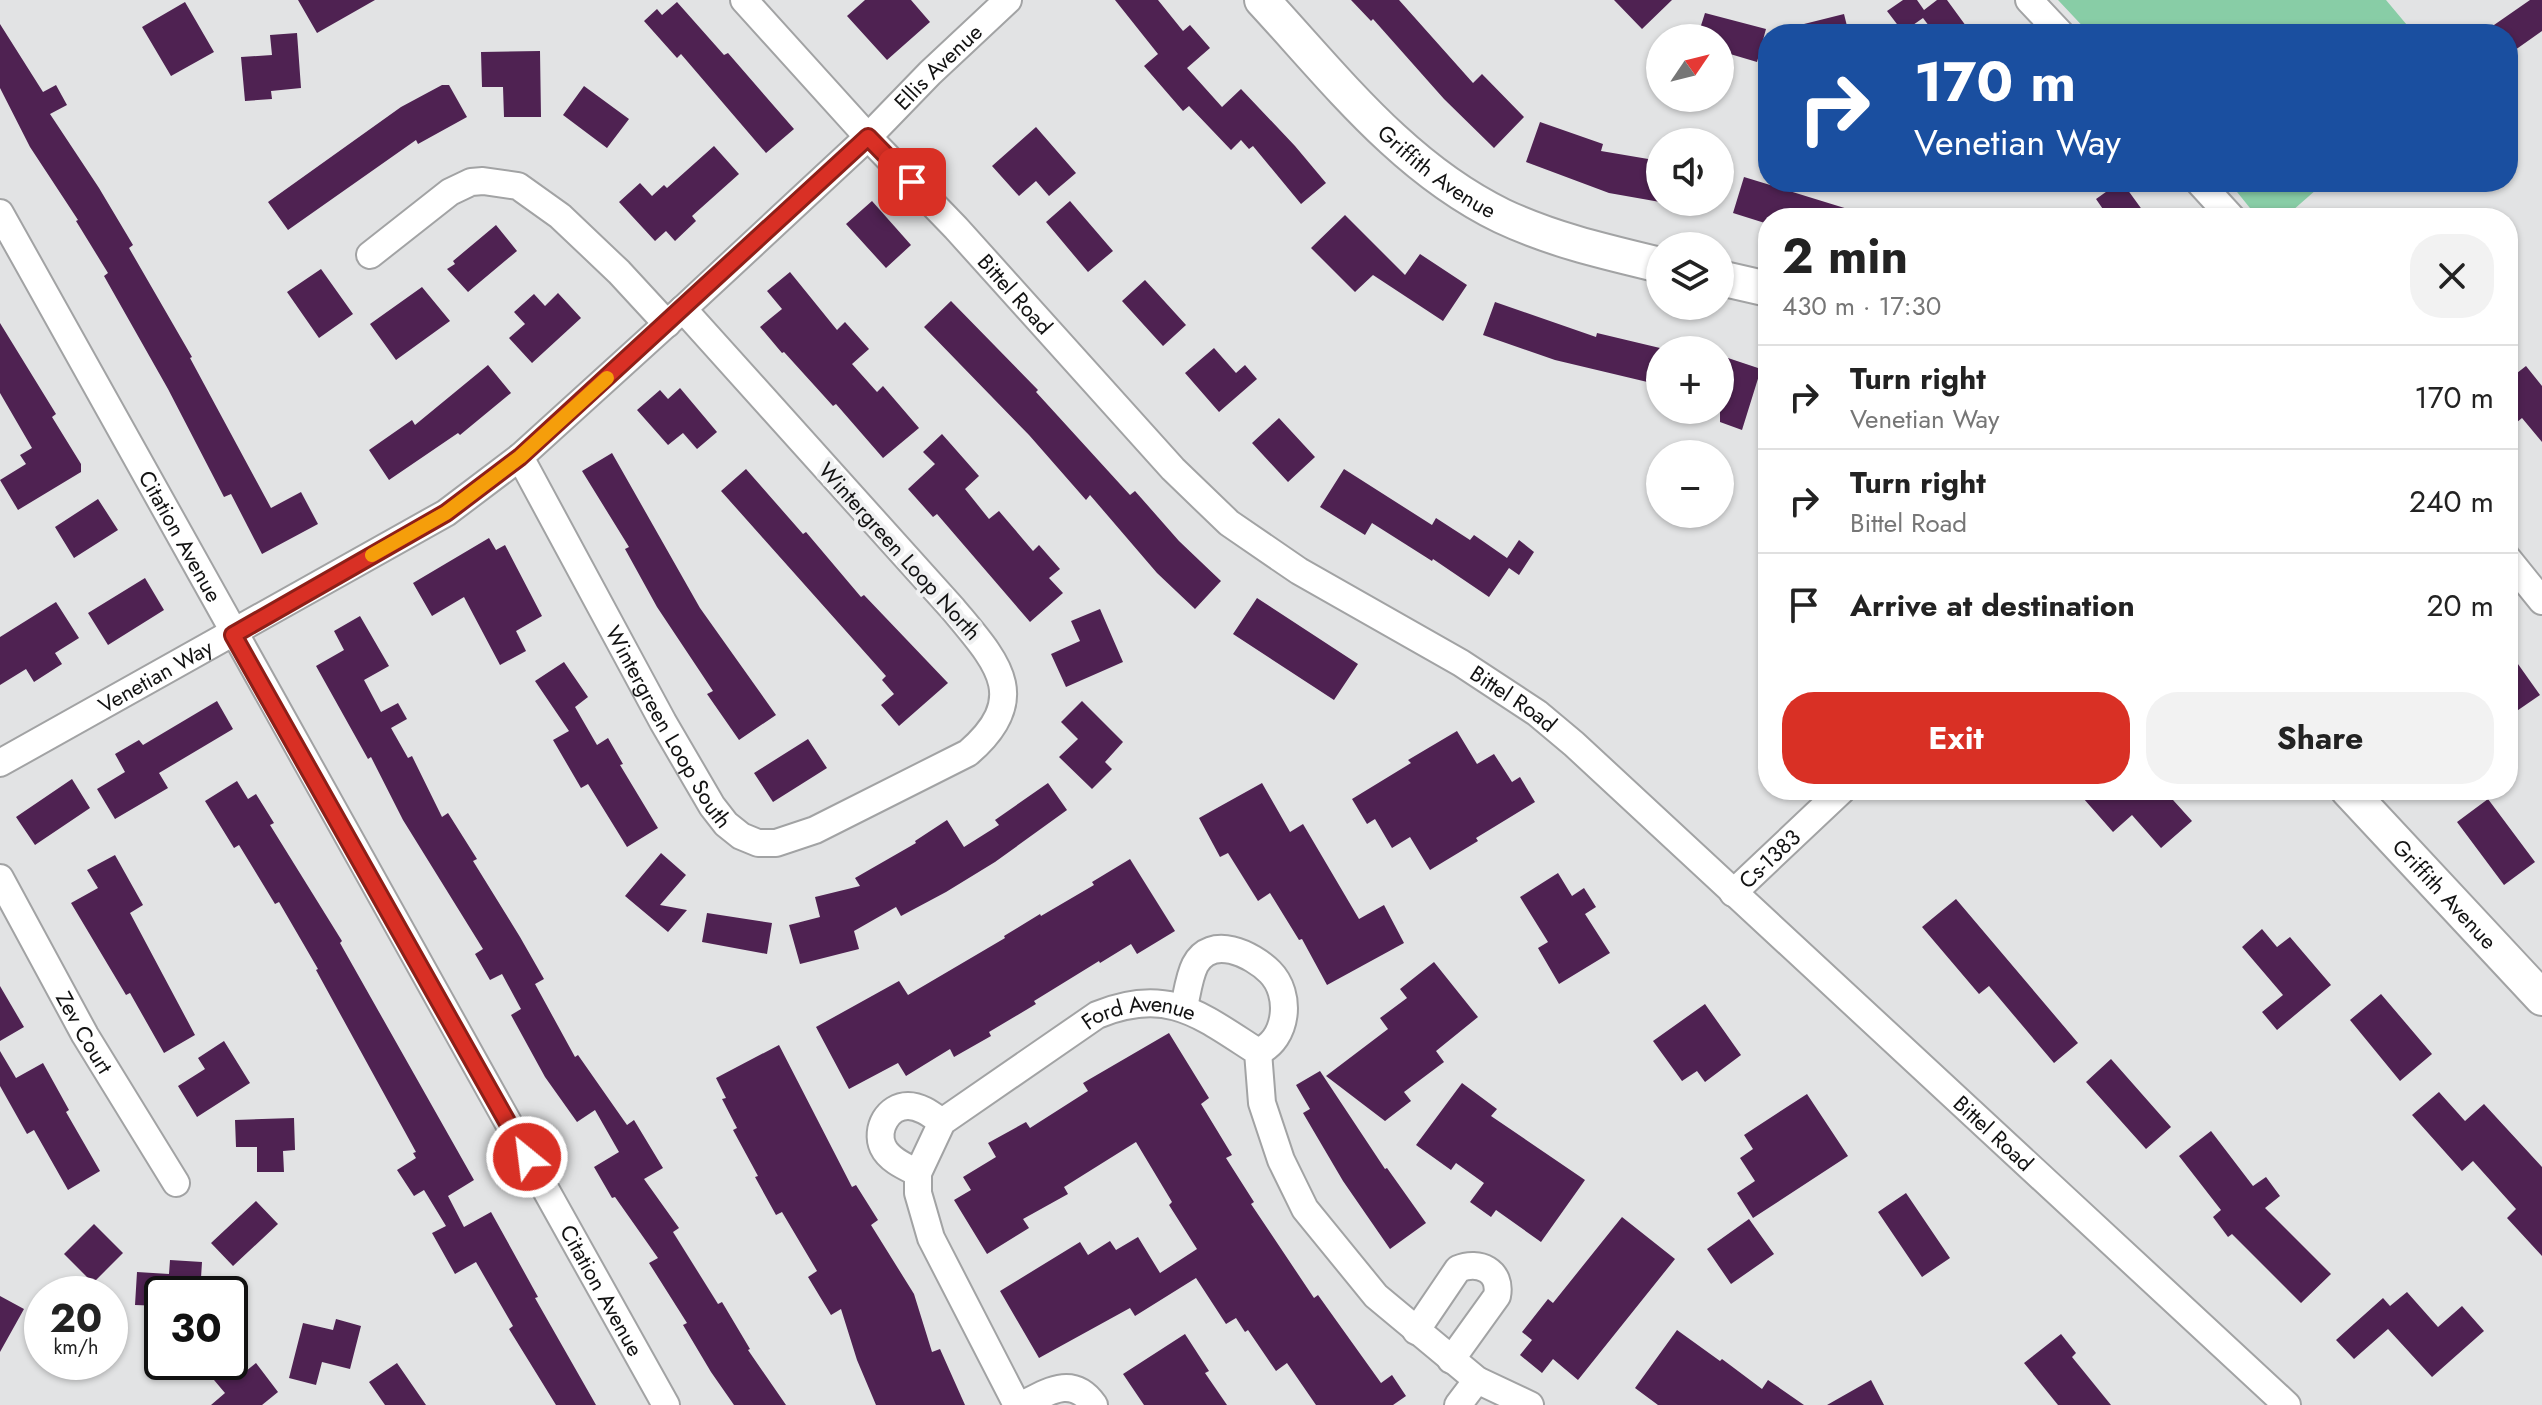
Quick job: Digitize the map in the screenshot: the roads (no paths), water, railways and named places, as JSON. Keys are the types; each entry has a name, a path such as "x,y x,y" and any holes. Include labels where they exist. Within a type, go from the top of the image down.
{"street":[{"name":"Bittel Road","path":"744,0 868,137 956,228 1173,469 1229,523 1299,571 1461,663 1537,713 2287,1405"},
{"name":"Ellis Avenue","path":"868,137 1008,0"},
{"name":"Griffith Avenue","path":"1262,0 1381,129 1419,164 1459,192 1543,234 1646,262"},
{"path":"2029,0 2052,24"},
{"name":"Venetian Way","path":"0,763 446,513 520,457 868,137"},
{"name":"Wintergreen Loop North","path":"370,255 450,192 471,182 494,180 518,186 560,216 619,272 675,317 953,609 991,655 1001,676 1002,708 986,737 968,753 902,787"},
{"path":"2208,192 2223,208"},
{"name":"Citation Avenue","path":"0,213 233,635 666,1405"},
{"path":"1734,281 1758,287"},
{"name":"Wintergreen Loop South","path":"520,457 663,722 712,806 726,824 741,836 758,843 776,843 815,830 902,787"},
{"path":"2518,571 2542,601"},
{"name":"Cs-1383","path":"1733,893 1831,800"},
{"name":"Griffith Avenue","path":"2357,800 2542,998"},
{"name":"Zev Court","path":"0,878 85,1035 176,1183"},
{"path":"1184,1007 1195,965 1214,949 1227,948 1257,961 1275,978 1284,1011 1274,1041 1258,1052 1262,1103 1281,1160 1305,1209 1376,1296 1416,1331 1477,1380 1530,1405"},
{"name":"Ford Avenue","path":"942,1122 1097,1015 1118,1007 1157,1002 1184,1007 1258,1052"},
{"path":"918,1173 893,1159 883,1147 881,1136 884,1121 893,1111 909,1106 928,1112 942,1122 918,1173 923,1217 931,1238 1020,1405 1064,1388 1080,1390 1094,1405"},
{"path":"1416,1331 1458,1269 1470,1264 1487,1269 1495,1277 1497,1296 1451,1360"},
{"path":"1458,1405 1477,1380"}]}
